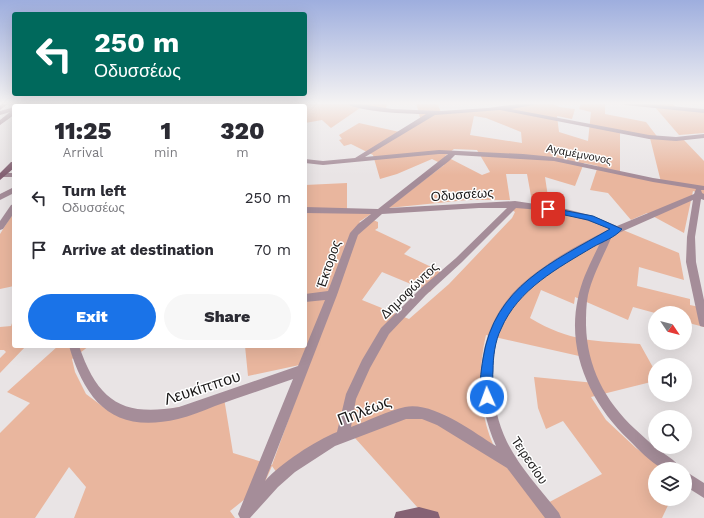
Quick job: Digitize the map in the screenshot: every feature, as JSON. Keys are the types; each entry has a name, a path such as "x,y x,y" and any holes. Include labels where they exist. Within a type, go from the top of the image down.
{"main road":[{"path":"1,176 12,166"},
{"path":"402,518 419,515 432,518"}],"street":[{"path":"358,158 409,127"},
{"path":"598,127 649,137 670,139 704,136"},
{"name":"Αγαμέμνονος","path":"307,161 323,163 358,158 454,152 549,159 701,191"},
{"name":"Έκτορος","path":"243,516 303,370 353,235 361,226 447,160 454,152"},
{"path":"1,176 12,175"},
{"path":"0,196 12,191"},
{"path":"701,191 691,237 691,252 692,271 704,323"},
{"name":"Τειρεσίου","path":"554,518 514,465 499,438 491,418 487,397 488,360 496,327 508,306 529,283 559,261 613,231 701,191"},
{"name":"Οδυσσέως","path":"307,210 382,211 490,204 515,204 586,216 613,231"},
{"name":"Δημοφώντος","path":"343,435 350,398 366,364 385,331 404,310 515,204"},
{"path":"0,227 12,210"},
{"path":"0,227 12,221"},
{"path":"613,231 583,298 581,328 585,361 592,383 612,414 642,444 664,462"},
{"path":"307,298 332,295"},
{"name":"Λευκίππου","path":"75,348 85,379 98,396 107,404 118,410 149,417 171,415 188,411 303,370"},
{"name":"Πηλέως","path":"243,516 270,486 290,467 343,435 398,414 412,412 448,423 514,465"},
{"path":"692,483 704,491"}],"shaded area":[{"path":"352,127 378,127 404,133 412,127 472,127 470,135 522,143 521,132 509,127 558,127 559,132 588,141 589,127 650,127 659,139 683,139 704,161 704,195 693,191 684,233 647,213 631,220 608,193 590,190 598,166 584,163 575,186 545,177 550,210 623,230 679,253 684,280 639,267 637,286 690,299 690,305 704,308 704,327 692,324 692,306 648,306 648,311 633,307 628,320 575,297 574,304 541,290 530,318 558,332 583,339 640,344 648,358 648,383 591,397 606,420 636,448 655,462 648,462 648,506 668,506 662,518 427,518 346,428 277,473 272,466 264,484 230,511 235,518 74,518 86,487 69,467 35,518 0,518 0,433 30,403 7,392 56,348 86,348 72,359 75,372 86,394 106,409 130,417 224,398 233,453 272,465 309,363 248,376 245,348 307,348 307,185 347,183 347,211 374,212 359,222 365,225 373,220 378,222 378,228 375,230 411,247 404,254 446,274 430,292 382,272 362,300 409,319 449,284 512,218 515,212 512,210 517,204 533,207 527,174 506,174 510,200 467,200 388,208 444,165 432,159 397,174 380,179 373,155 351,144 344,146 339,140 342,139 339,135","holes":["620,132 650,138 661,182 620,174","454,149 477,150 490,172 482,175 445,156","486,335 588,358 595,383 534,377 538,408 546,429 563,421 602,474 542,506 505,465 496,451 490,436 485,419 481,385 481,368"]},
{"path":"672,127 704,127 704,133 679,135"},
{"path":"12,215 12,286 0,289 0,234"},
{"path":"12,323 12,348 24,348 0,373 0,358 6,352 4,350 0,350 0,327 11,326"}],"route":[{"path":"487,397 487,370 491,342 496,327 508,306 529,283 550,267 617,229 601,221 580,215 548,209"}]}
